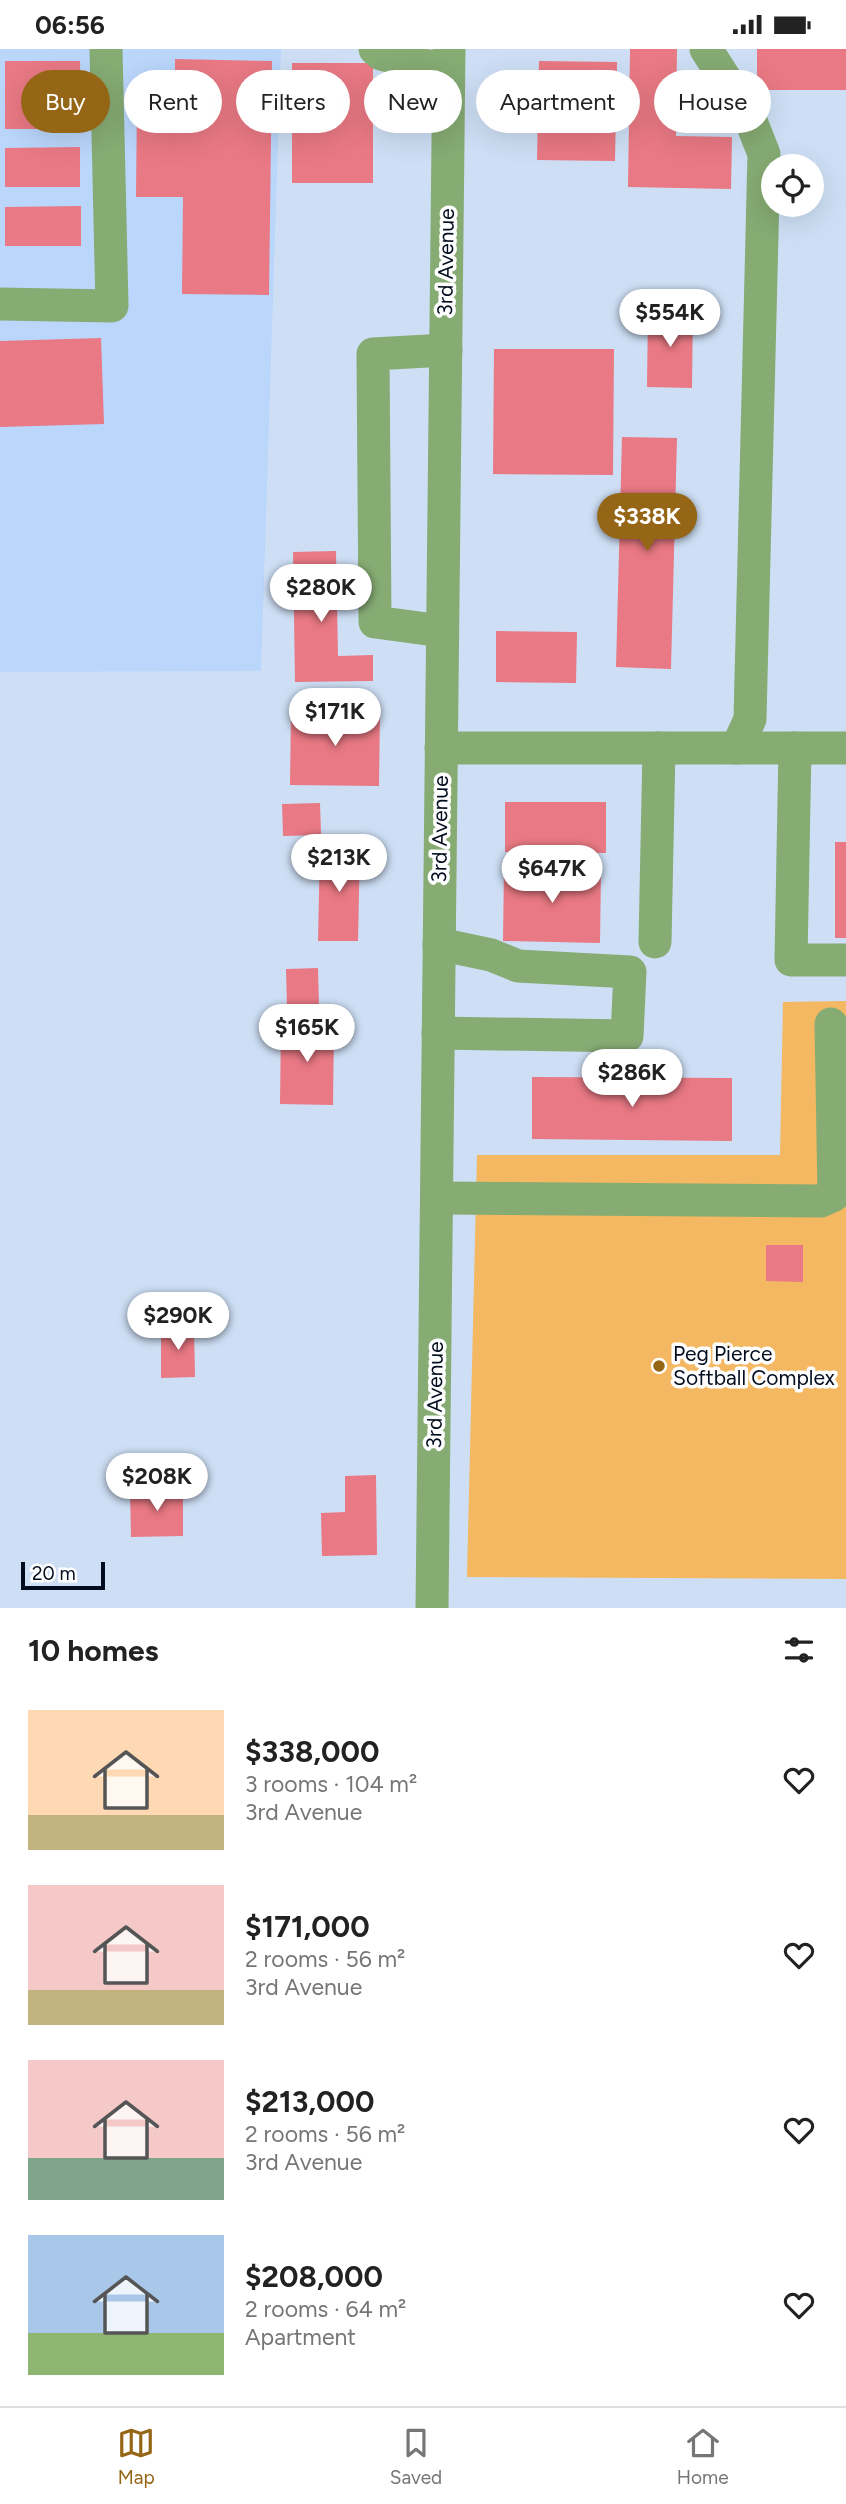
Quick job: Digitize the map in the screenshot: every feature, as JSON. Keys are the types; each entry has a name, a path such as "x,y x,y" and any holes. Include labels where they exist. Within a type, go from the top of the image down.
{"street":[{"path":"0,304 112,306 106,49"},
{"path":"375,49 381,54 448,60"},
{"path":"706,49 749,116 764,154 750,719 737,748"},
{"name":"3rd Avenue","path":"432,1608 448,60"},
{"path":"442,631 375,622 373,354 446,351"},
{"path":"441,748 846,748"},
{"path":"656,942 659,748"},
{"path":"795,748 791,960 846,960"},
{"path":"438,1033 627,1036 630,972 518,966 491,955 439,944"},
{"path":"437,1198 821,1201 834,1195 831,1024"}],"shaded area":[{"path":"0,49 281,49 280,70 236,70 236,133 278,133 261,671 0,672"},
{"name":"Peg Pierce Softball Complex","path":"846,1001 846,1579 467,1577 477,1155 780,1155 783,1002"}],"building":[{"path":"630,49 677,49 677,70 654,70 654,133 732,137 731,189 628,187 629,133 640,133 640,70 630,70"},
{"path":"757,49 846,49 846,90 771,90 771,70 757,70"},
{"path":"175,59 272,61 272,70 236,70 236,133 271,133 269,295 182,294 183,197 136,197 137,133 222,133 222,70 175,70"},
{"path":"5,61 80,61 80,70 21,70 21,129 5,129"},
{"path":"539,61 617,62 617,70 539,70"},
{"path":"292,63 373,63 373,70 364,70 364,133 373,133 373,183 292,183 292,133 350,133 350,70 292,70"},
{"path":"538,133 616,133 615,161 537,160"},
{"path":"80,147 80,187 5,187 5,148"},
{"path":"81,206 81,246 5,246 5,207"},
{"path":"648,310 693,310 692,388 647,387"},
{"path":"101,338 104,424 0,427 0,341"},
{"path":"494,349 614,349 613,475 493,474"},
{"path":"622,437 677,438 671,669 616,667"},
{"path":"336,551 338,656 373,655 373,681 295,682 293,552"},
{"path":"496,631 577,632 576,683 496,682"},
{"path":"291,710 380,712 379,786 290,785"},
{"path":"505,802 606,802 606,853 505,852"},
{"path":"320,803 321,835 283,836 282,804"},
{"path":"835,842 846,842 846,938 835,938"},
{"path":"320,846 360,847 358,941 318,941"},
{"path":"504,867 601,869 600,943 503,941"},
{"path":"318,968 319,1006 287,1007 286,969"},
{"path":"281,1024 334,1024 333,1105 280,1104"},
{"path":"532,1077 732,1078 732,1141 532,1139"},
{"path":"766,1245 803,1245 803,1282 766,1281"},
{"path":"161,1327 194,1327 195,1377 161,1378"},
{"path":"376,1475 377,1555 322,1556 321,1513 345,1512 345,1476"},
{"path":"183,1490 183,1536 131,1537 130,1491"}],"place":[{"name":"Peg Pierce Softball Complex","path":"659,1366"}]}
